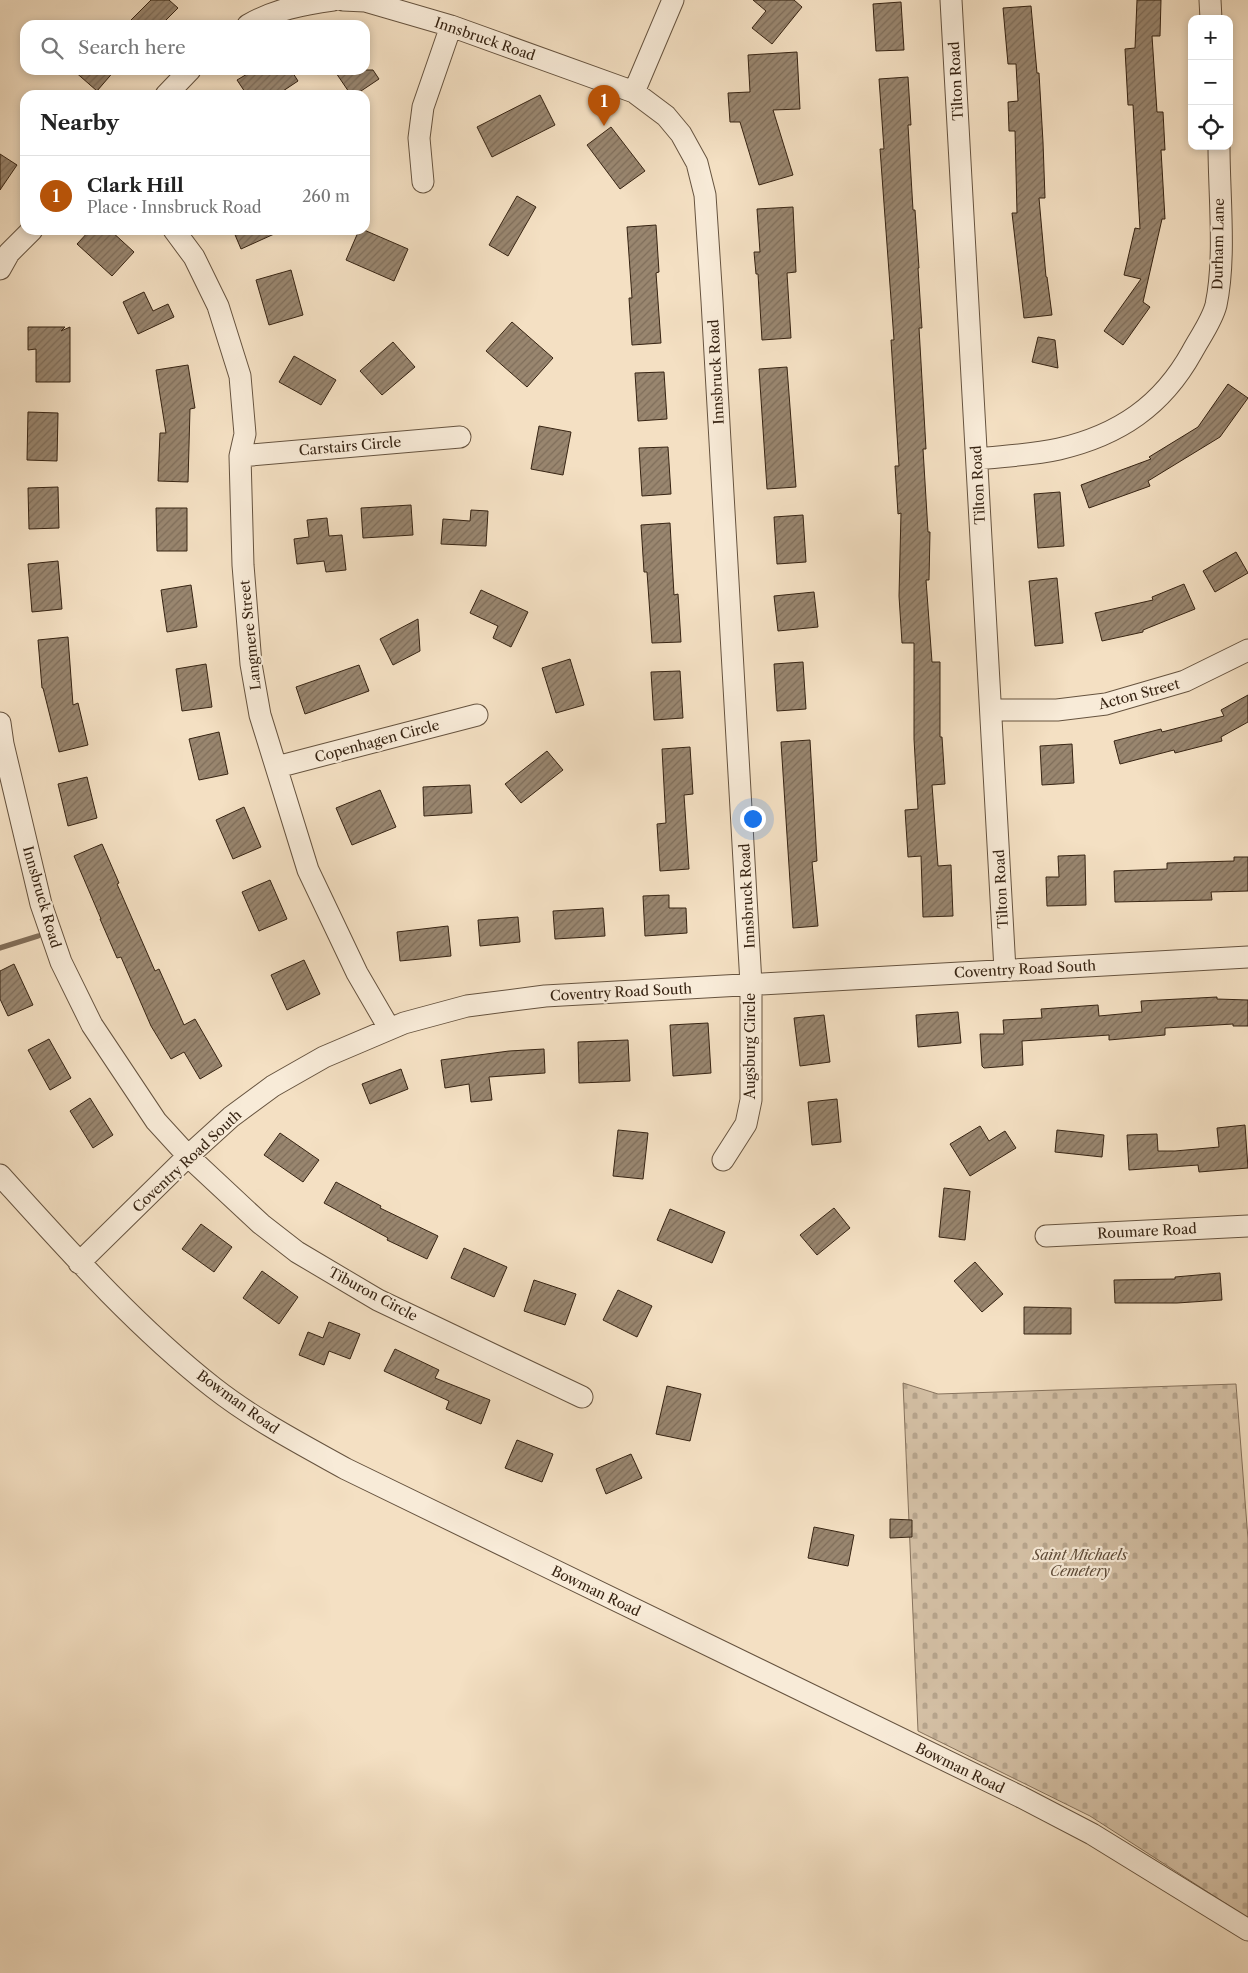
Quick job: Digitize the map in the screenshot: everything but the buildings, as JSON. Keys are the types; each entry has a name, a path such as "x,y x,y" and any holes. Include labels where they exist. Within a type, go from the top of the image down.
{"street":[{"path":"256,20 263,16 307,4 333,0"},
{"name":"Innsbruck Road","path":"343,0 365,1 451,26 634,92 666,116 681,134 698,163 704,195 712,301 751,984"},
{"path":"634,92 673,0"},
{"name":"Tilton Road","path":"951,0 1005,970"},
{"path":"1210,0 1212,15"},
{"path":"423,182 419,138 423,108 451,26"},
{"path":"171,90 185,75"},
{"name":"Durham Lane","path":"977,459 1059,449 1109,433 1142,413 1180,374 1212,317 1216,305 1220,262 1219,150"},
{"path":"0,269 9,253 27,235"},
{"name":"Langmere Street","path":"178,235 194,257 218,306 240,376 245,434 240,456 243,565 251,664 260,715 308,870 357,973 389,1028"},
{"name":"Carstairs Circle","path":"240,456 460,437"},
{"name":"Acton Street","path":"992,710 1057,710 1106,704 1185,682 1248,650"},
{"name":"Copenhagen Circle","path":"277,767 478,715"},
{"name":"Innsbruck Road","path":"0,723 3,744 41,904 61,962 92,1024 156,1121 188,1156"},
{"name":"Coventry Road South","path":"79,1263 188,1156 231,1117 273,1086 324,1057 389,1028 467,1006 545,996 1248,957"},
{"name":"Augsburg Circle","path":"723,1160 746,1124 751,1100 751,984"},
{"name":"Tiburon Circle","path":"188,1156 261,1224 297,1252 378,1300 582,1397"},
{"name":"Bowman Road","path":"0,1175 79,1263 156,1337 214,1388 268,1426 346,1469 1021,1797 1092,1834 1248,1930"},
{"name":"Roumare Road","path":"1046,1236 1248,1226"}],"green space":[{"name":"Saint Michaels Cemetery","path":"903,1383 938,1394 1236,1384 1248,1539 1248,1918 1090,1816 918,1731"}],"waterway":[{"path":"0,948 38,936"}],"place":[{"name":"Clark Hill","path":"604,126"}]}
